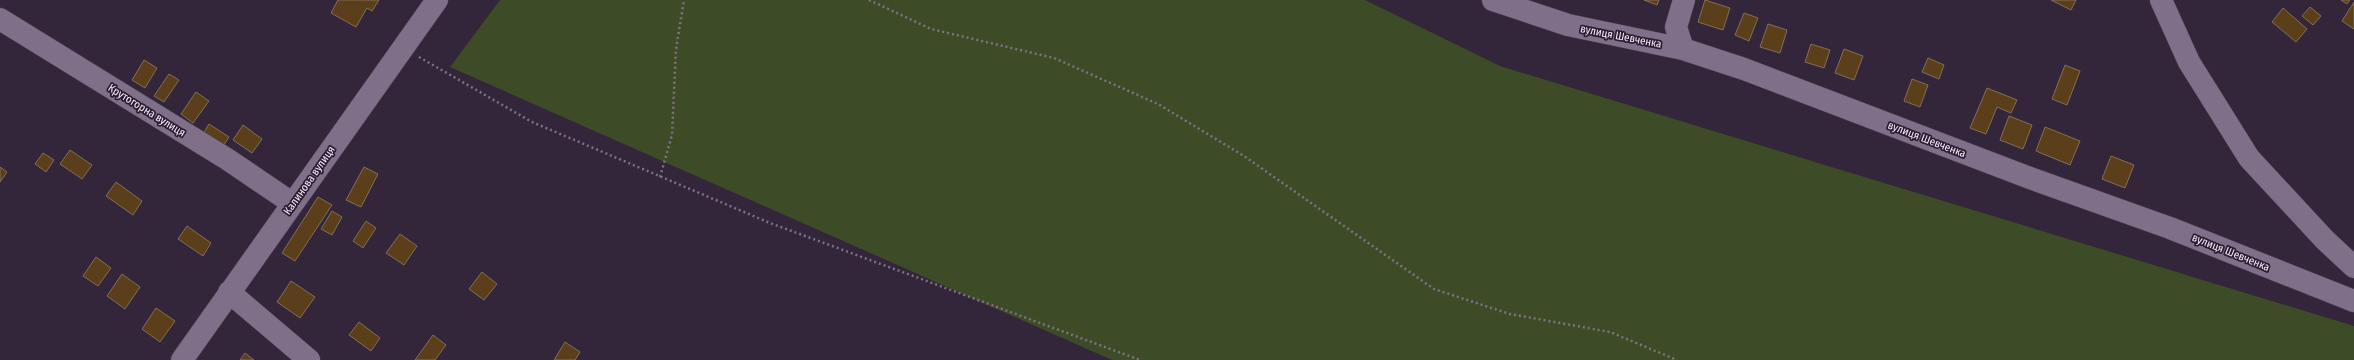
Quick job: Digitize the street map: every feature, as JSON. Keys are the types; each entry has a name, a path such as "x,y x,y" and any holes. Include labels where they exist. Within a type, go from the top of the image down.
{"street":[{"name":"Калинова вулиця","path":"182,360 437,0"},
{"name":"вулиця Шевченка","path":"1493,0 1568,25 1683,49 1744,69 2022,176 2170,228 2354,301"},
{"path":"1683,49 1676,27 1684,0"},
{"path":"2160,0 2190,62 2248,158 2325,240 2354,267"},
{"name":"Крутогорна вулиця","path":"0,19 227,159 292,203"},
{"path":"229,292 310,360"}],"path":[{"path":"660,177 672,134 676,49 684,0"},
{"path":"869,0 931,29 1054,58 1158,104 1244,156 1434,289 1510,314 1610,332 1677,360"},
{"path":"402,48 532,122 660,177 770,223 1140,360"}],"green space":[{"path":"500,0 1365,0 1500,66 2354,326 2354,360 1112,360 450,67"}],"building":[{"path":"338,0 379,0 372,11 367,8 356,27 331,13"},
{"path":"1644,0 1659,0 1657,5"},
{"path":"1705,0 1730,8 1723,30 1698,22"},
{"path":"2051,0 2076,0 2071,10"},
{"path":"2341,0 2350,0 2347,4"},
{"path":"2354,2 2354,29 2342,21"},
{"path":"2310,7 2321,16 2313,25 2302,16"},
{"path":"2283,8 2307,29 2296,42 2272,22"},
{"path":"1744,13 1758,18 1749,41 1735,35"},
{"path":"1768,24 1787,30 1780,53 1760,47"},
{"path":"1811,44 1830,50 1824,68 1805,62"},
{"path":"1844,49 1863,56 1854,80 1835,73"},
{"path":"1928,58 1944,65 1939,79 1922,72"},
{"path":"144,60 157,68 145,88 132,80"},
{"path":"2065,65 2080,71 2067,105 2052,99"},
{"path":"169,74 179,80 164,102 154,96"},
{"path":"1912,79 1928,85 1920,107 1904,101"},
{"path":"1987,88 2017,100 2011,113 1997,107 1986,134 1970,128"},
{"path":"196,92 209,101 193,123 181,114"},
{"path":"2009,116 2032,125 2023,149 2000,140"},
{"path":"209,124 229,137 223,146 203,134"},
{"path":"243,125 262,139 252,153 233,140"},
{"path":"2045,127 2080,141 2070,165 2036,151"},
{"path":"70,150 92,165 82,179 60,164"},
{"path":"43,153 54,160 46,172 35,164"},
{"path":"2111,156 2134,165 2125,188 2102,179"},
{"path":"0,167 7,172 0,182"},
{"path":"364,167 378,174 361,207 346,200"},
{"path":"116,182 142,201 133,215 106,196"},
{"path":"318,197 332,205 295,261 282,253"},
{"path":"332,211 342,217 332,235 321,229"},
{"path":"366,221 376,228 363,248 353,241"},
{"path":"187,226 211,243 203,256 178,239"},
{"path":"400,234 417,246 404,265 386,253"},
{"path":"96,257 111,268 98,286 83,276"},
{"path":"482,272 497,284 484,300 469,289"},
{"path":"122,274 140,287 125,309 107,296"},
{"path":"291,281 315,297 300,318 277,302"},
{"path":"156,308 175,321 160,342 142,329"},
{"path":"359,322 380,338 371,351 349,335"},
{"path":"433,335 446,345 435,360 415,360"},
{"path":"565,342 580,352 575,360 554,360"},
{"path":"245,353 254,360 240,360"}]}
